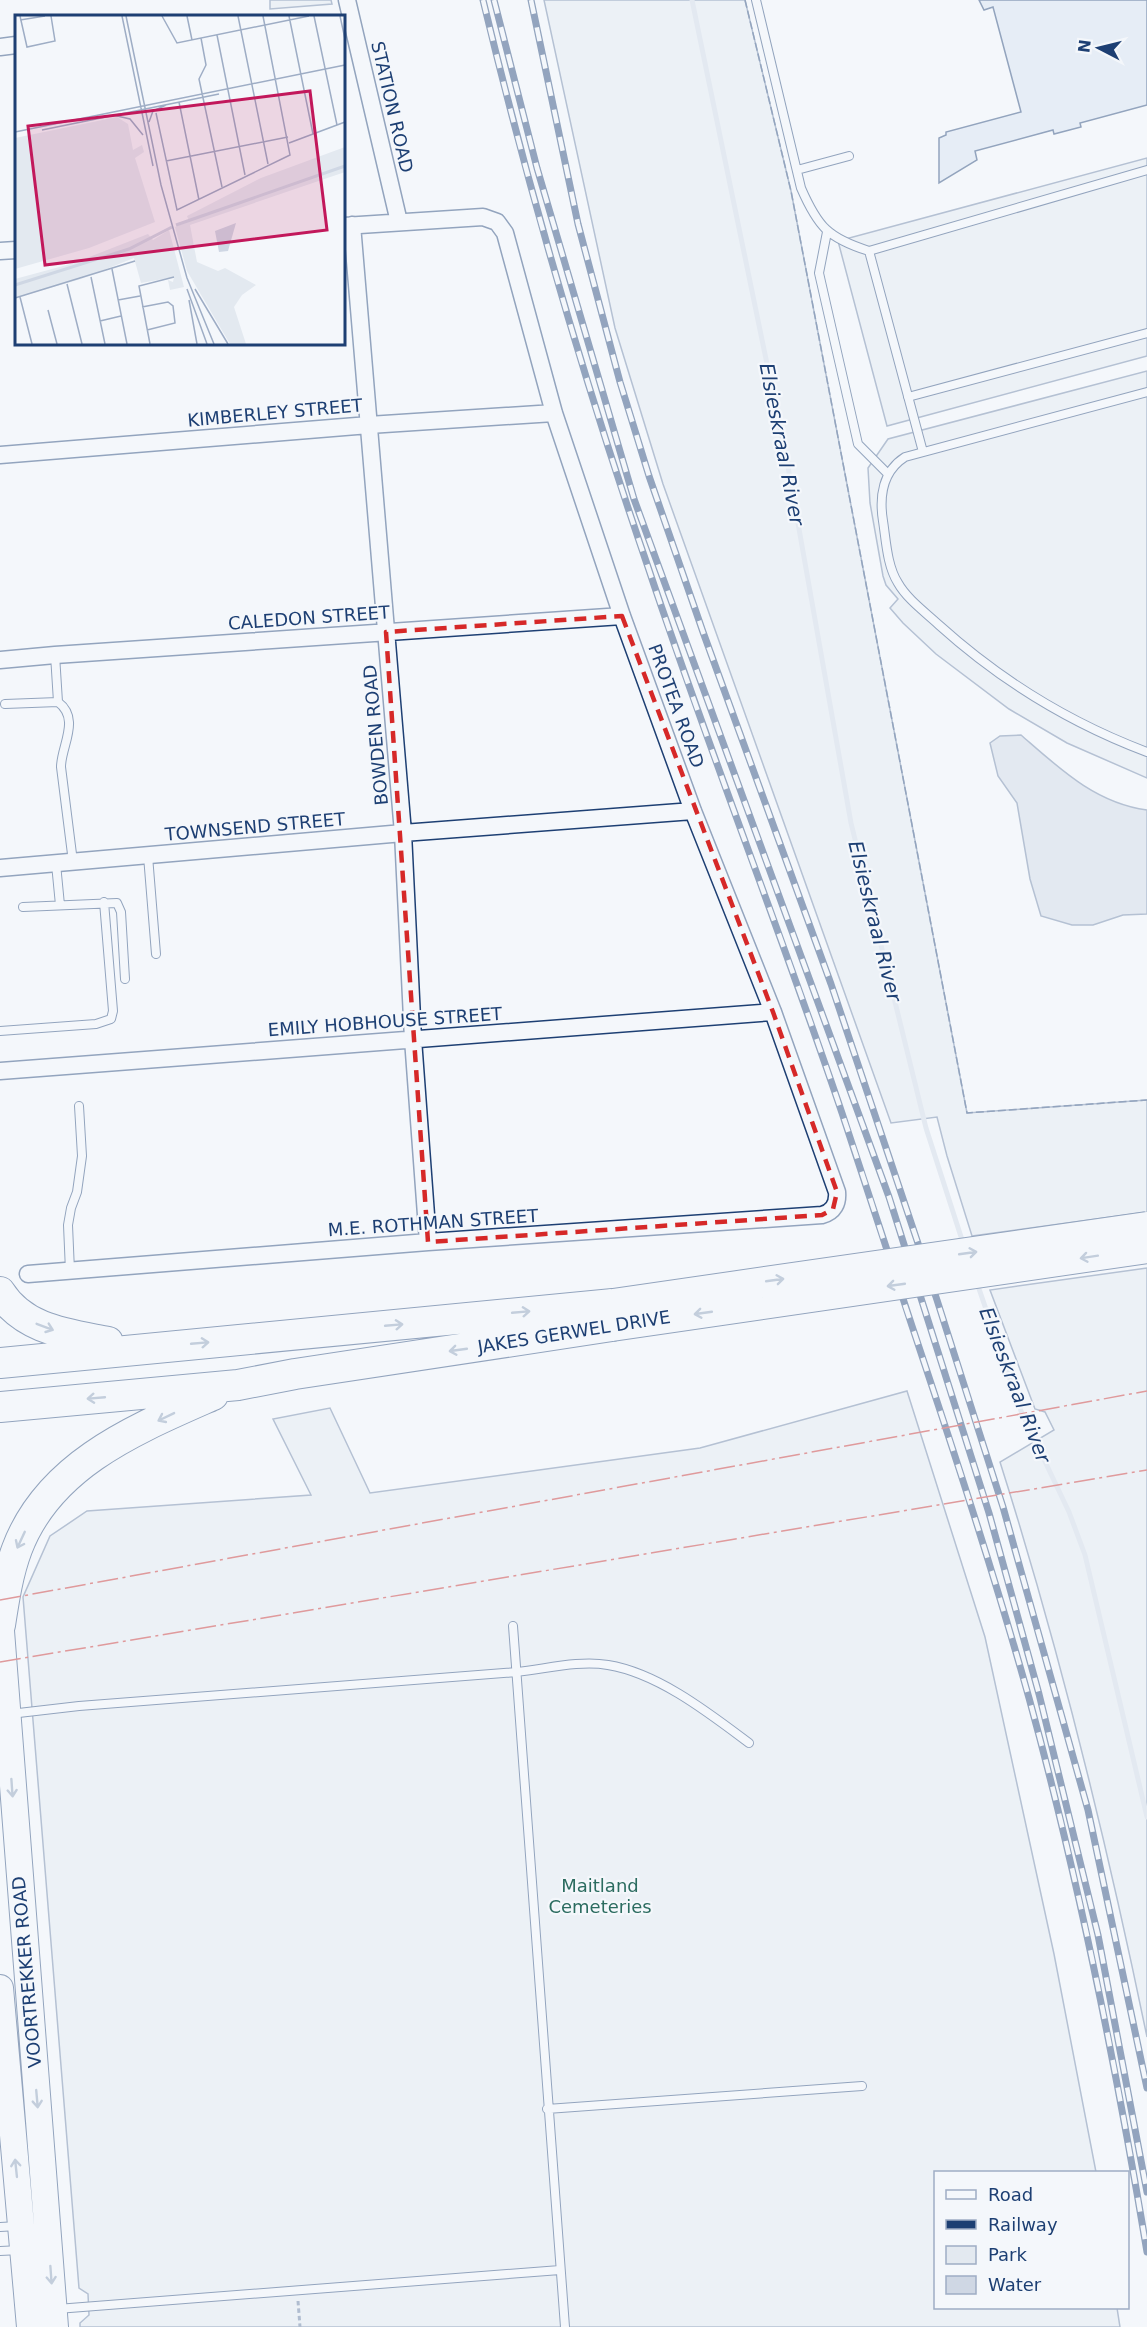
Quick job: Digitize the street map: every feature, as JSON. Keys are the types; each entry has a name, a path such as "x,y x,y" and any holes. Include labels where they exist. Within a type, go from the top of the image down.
{"highway":[{"name":"JAKES GERWEL DRIVE","path":"0,1407 238,1385 613,1315 1147,1227"},
{"name":"JAKES GERWEL DRIVE","path":"0,1362 141,1348 613,1315 1147,1248"},
{"path":"0,1292 16,1311 46,1328 141,1348"},
{"path":"0,1625 9,1575 21,1540 40,1507 66,1476 94,1454 116,1442 238,1385"}],"main road":[{"name":"VOORTREKKER ROAD","path":"0,1618 7,1715 30,2327"},
{"name":"VOORTREKKER ROAD","path":"0,1988 28,2237 54,2318"}],"street":[{"name":"STATION ROAD","path":"347,0 348,20 399,222"},
{"path":"0,47 15,45"},
{"name":"PROTEA ROAD","path":"399,222 483,217 497,222 505,233 554,413 622,616 693,811 773,1012 837,1192 836,1204"},
{"path":"348,226 399,222"},
{"name":"BOWDEN ROAD","path":"348,226 369,425 403,833 413,1039 428,1242"},
{"path":"0,251 15,250"},
{"name":"KIMBERLEY STREET","path":"0,455 369,425 554,413"},
{"name":"CALEDON STREET","path":"0,660 622,616"},
{"name":"TOWNSEND STREET","path":"0,868 403,833 693,811"},
{"name":"EMILY HOBHOUSE STREET","path":"0,1071 773,1012"},
{"name":"M.E. ROTHMAN STREET","path":"28,1274 428,1242 822,1215 828,1214 836,1204"}],"lane":[{"path":"756,0 801,188 813,215 827,232 848,244 869,251 1147,170"},
{"path":"797,170 849,156"},
{"path":"827,232 819,273 858,444 888,474"},
{"path":"869,251 923,452"},
{"path":"908,398 1147,333"},
{"path":"1147,392 905,457 894,464 888,474 883,488 883,518 891,566 903,591 973,656 1051,708 1109,738 1147,752"},
{"path":"55,655 58,702 64,708 69,734 62,755 61,767 73,862"},
{"path":"5,705 58,702"},
{"path":"148,856 156,954"},
{"path":"56,864 60,905"},
{"path":"0,1031 96,1024 111,1019 113,1011 104,902"},
{"path":"23,906 117,903 120,908 125,979"},
{"path":"70,1271 68,1224 77,1192 82,1156 79,1106"},
{"path":"513,1626 547,2109 565,2327"},
{"path":"7,1715 100,1704 517,1672 588,1664 609,1665 652,1680 712,1716 749,1743"},
{"path":"547,2109 862,2086"},
{"path":"54,2318 297,2290 560,2270"}],"path":[{"path":"297,2290 300,2327"}],"highlighted area":[{"path":"622,616 773,1012 837,1192 833,1209 822,1215 428,1242 386,632"}],"green space":[{"path":"270,0 331,0 332,4 270,9"},
{"path":"544,0 745,0 791,191 967,1113 1147,1100 1147,1212 972,1236 937,1117 891,1123 663,484 615,328"},
{"path":"1147,1268 1147,2037 1116,1892 1081,1748 1043,1604 1000,1462 1054,1430 1045,1412 1035,1409 990,1290"},
{"name":"Maitland Cemeteries","path":"907,1391 985,1637 1054,1954 1096,2171 934,2171 934,2309 1117,2309 1120,2327 80,2327 80,2323 89,2315 88,2294 79,2288 23,1597 50,1536 87,1511 311,1495 273,1419 330,1408 370,1493 700,1448"}],"shaded area":[{"path":"1147,158 1147,356 887,426 838,241"},
{"path":"1147,371 1147,778 1067,743 1009,709 936,654 903,623 890,608 898,599 886,585 883,576 870,503 868,468 888,439"}],"water":[{"path":"1021,735 1064,771 1094,792 1128,806 1147,810 1147,914 1123,915 1093,925 1072,925 1041,916 1030,879 1017,803 998,776 990,743 1000,736"}],"building":[{"path":"979,0 1147,0 1147,105 1080,123 1081,127 1054,134 1053,130 975,151 977,160 939,183 939,138 946,135 946,132 1021,112 993,7 984,10"}],"waterway":[{"name":"Elsieskraal River","path":"692,0 787,461 851,823 926,1128 963,1243"},
{"name":"Elsieskraal River","path":"977,1283 1021,1411 1069,1512 1085,1555 1147,1817"}],"railway":[{"path":"483,0 539,214 624,497 842,1113 958,1465 1016,1651 1047,1766 1080,1904 1123,2113 1147,2252"},
{"path":"494,0 537,168 634,499 889,1197 989,1513 1039,1694 1098,1935 1147,2192"},
{"path":"531,0 578,224 620,382 649,476 831,984 937,1300 1003,1507 1088,1810 1147,2088"}],"fence":[{"path":"745,0 791,191 967,1113 1147,1100"}],"power":[{"path":"0,1600 1147,1391"},
{"path":"0,1662 1147,1470"}]}
